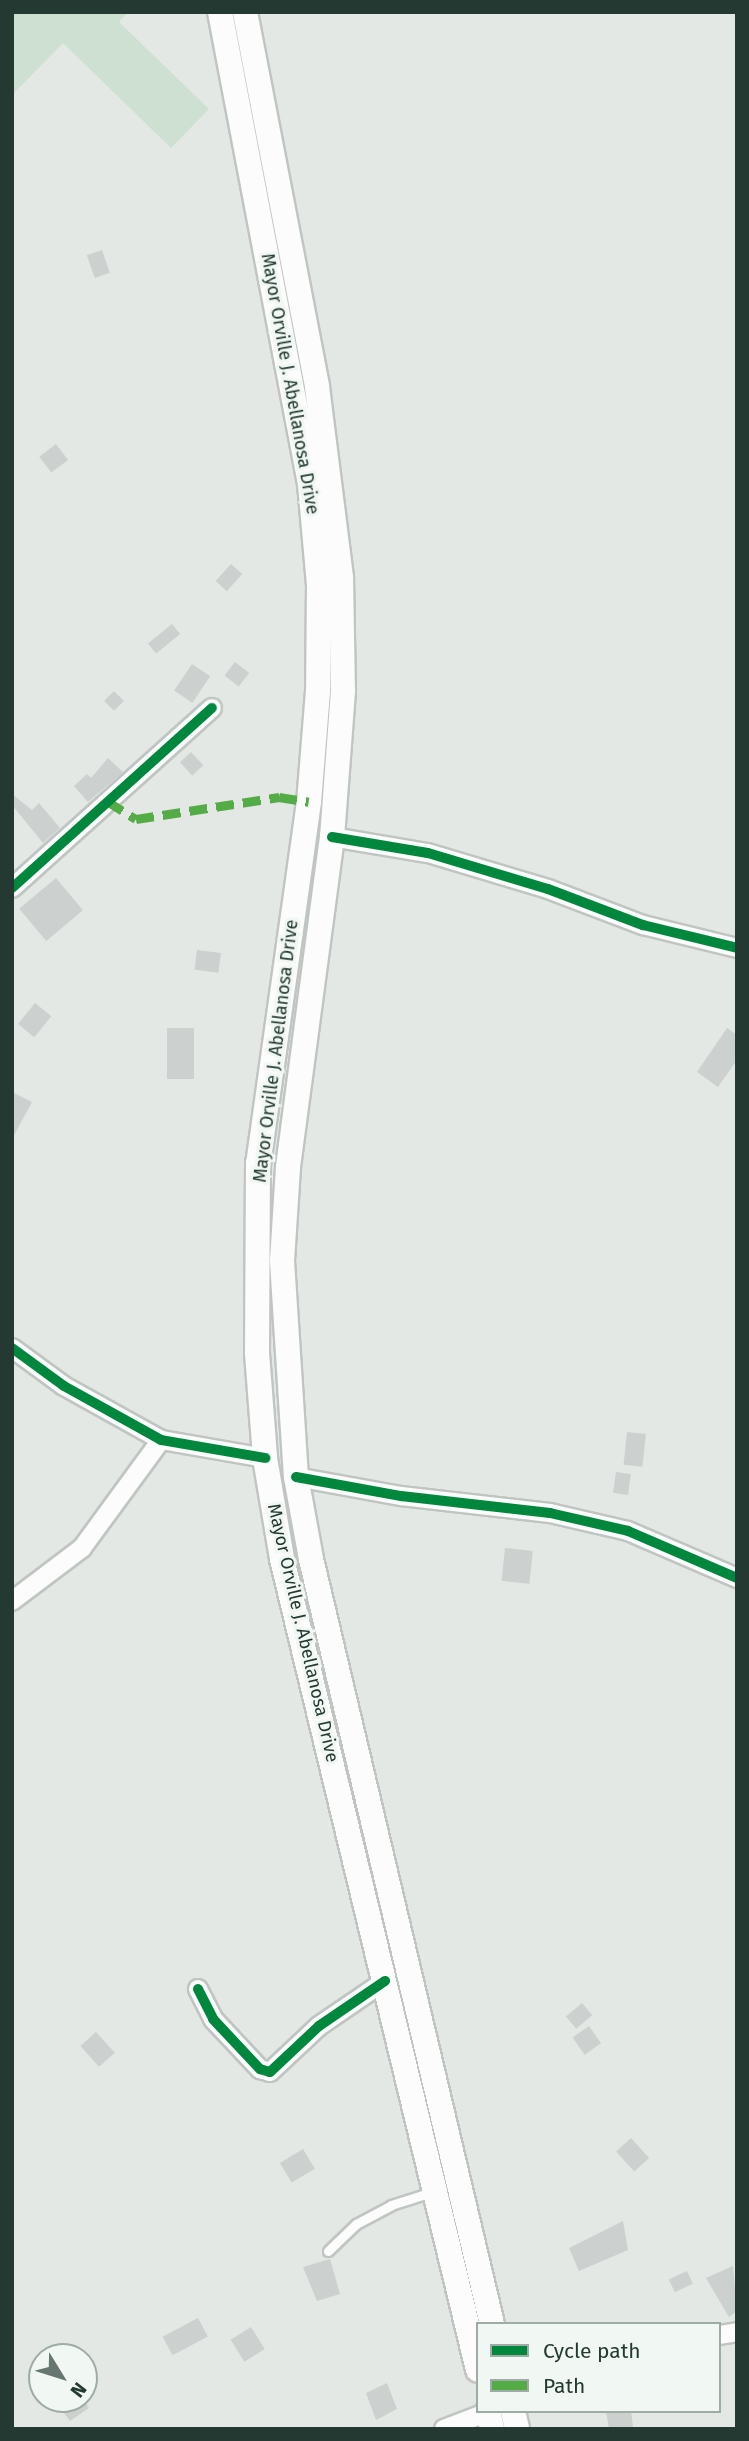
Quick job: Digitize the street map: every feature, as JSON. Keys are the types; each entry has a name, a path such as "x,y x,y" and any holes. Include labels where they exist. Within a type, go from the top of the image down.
{"main road":[{"name":"Mayor Orville J. Abellanosa Drive","path":"220,12 308,470 319,584 318,691 309,802 258,1163 257,1353 265,1458 282,1559 476,2362"},
{"name":"Mayor Orville J. Abellanosa Drive","path":"245,12 332,480 341,578 343,691 332,837 288,1168 282,1261 296,1477 344,1697 492,2322"},
{"path":"258,1163 288,1168"},
{"path":"318,1703 344,1697"},
{"path":"495,2416 517,2429"}],"street":[{"path":"12,888 212,708"},
{"path":"332,837 428,853 548,889 643,925 737,948"},
{"path":"12,1348 64,1385 161,1440 265,1458"},
{"path":"12,1601 82,1548 161,1440"},
{"path":"296,1477 401,1496 550,1513 628,1531 737,1578"},
{"path":"198,1989 213,2019 260,2069 270,2072 319,2026 385,1981"},
{"path":"444,2429 495,2416"}],"lane":[{"path":"328,2251 356,2224 391,2205 434,2191"}],"green space":[{"path":"12,12 128,12 119,22 209,109 171,148 63,43 12,95"}],"building":[{"path":"102,250 110,273 95,278 87,255"},
{"path":"56,444 68,460 51,473 39,457"},
{"path":"231,564 242,574 227,591 216,581"},
{"path":"172,624 180,634 156,654 148,644"},
{"path":"235,662 249,673 239,686 225,675"},
{"path":"192,664 210,676 192,703 174,691"},
{"path":"114,691 124,701 114,711 104,701"},
{"path":"191,752 203,765 192,775 180,762"},
{"path":"108,758 123,772 88,802 74,786 87,774 91,778"},
{"path":"12,794 32,810 39,803 60,828 43,843 12,805"},
{"path":"56,878 83,910 46,941 19,909"},
{"path":"197,950 221,953 218,973 195,970"},
{"path":"35,1003 51,1016 34,1037 18,1024"},
{"path":"167,1028 194,1028 194,1079 167,1079"},
{"path":"727,1028 737,1035 737,1060 718,1087 697,1072"},
{"path":"12,1092 32,1102 12,1139"},
{"path":"627,1432 646,1434 642,1467 624,1465"},
{"path":"616,1472 631,1474 628,1495 613,1493"},
{"path":"505,1548 533,1551 529,1584 502,1581"},
{"path":"582,2003 592,2015 576,2029 566,2016"},
{"path":"589,2026 601,2043 585,2055 573,2037"},
{"path":"96,2032 115,2053 99,2067 80,2046"},
{"path":"631,2138 649,2158 634,2171 616,2151"},
{"path":"303,2149 315,2169 292,2183 280,2163"},
{"path":"623,2221 628,2250 579,2271 569,2248"},
{"path":"330,2259 340,2294 317,2301 303,2267"},
{"path":"733,2266 737,2311 729,2317 706,2278"},
{"path":"687,2271 693,2284 675,2292 669,2279"},
{"path":"198,2318 208,2337 173,2355 163,2337"},
{"path":"251,2327 265,2349 244,2362 231,2340"},
{"path":"387,2383 397,2409 376,2420 366,2393"},
{"path":"64,2413 82,2413 70,2421"},
{"path":"606,2413 631,2413 633,2427 609,2429"}],"marked path":[{"path":"107,801 136,819 279,797 309,802"}],"cycle path":[{"path":"12,888 212,708"},
{"path":"332,837 428,853 548,889 643,925 737,948"},
{"path":"12,1348 64,1386 161,1440 265,1458"},
{"path":"296,1477 401,1496 550,1513 628,1531 737,1578"},
{"path":"198,1989 213,2019 260,2069 270,2072 319,2026 385,1981"}]}
